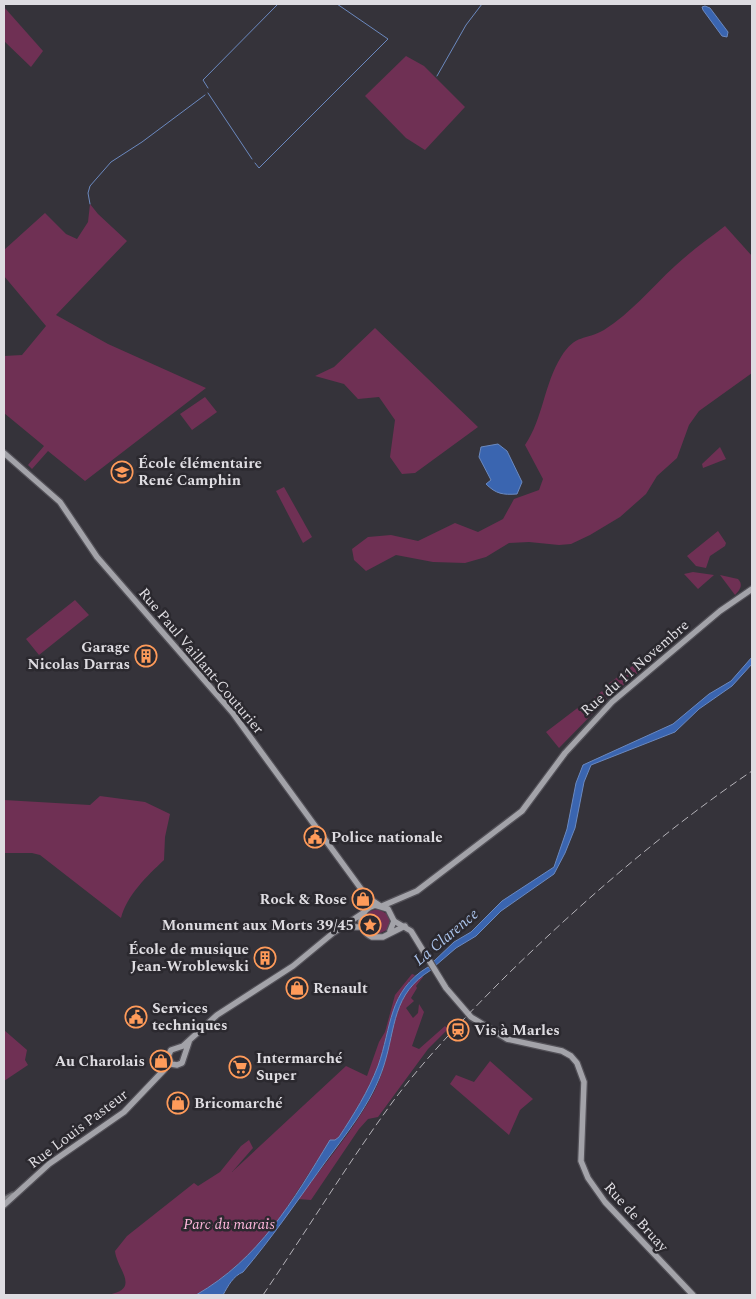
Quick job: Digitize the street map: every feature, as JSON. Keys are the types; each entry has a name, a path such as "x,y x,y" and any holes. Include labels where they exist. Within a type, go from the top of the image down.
{"main road":[{"name":"Rue Paul Vaillant-Couturier","path":"4,453 60,502 97,558 232,712 367,897"},
{"name":"Rue du 11 Novembre","path":"381,906 398,901 417,891 522,811 581,734 612,702 720,611 752,589"},
{"path":"367,897 405,926"},
{"path":"362,927 364,912 368,903 367,897"},
{"path":"390,931 398,901"},
{"path":"189,1042 182,1063 173,1064 168,1059 171,1050 189,1042 217,1015 293,966 364,912 381,906"},
{"path":"342,927 357,925 362,927 368,935 375,938 383,937 390,931 405,926"},
{"name":"Rue de Bruay","path":"405,926 414,934 429,962 468,1015 494,1032 516,1042 562,1051 571,1056 577,1063 584,1082 580,1151 583,1169 605,1202 692,1295"},
{"path":"178,1048 184,1054"},
{"name":"Rue Louis Pasteur","path":"164,1070 168,1059"},
{"name":"Rue Louis Pasteur","path":"4,1205 57,1158 116,1119 134,1104 164,1070 173,1064"}],"street":[{"path":"4,1200 14,1195"}],"green space":[{"path":"4,7 43,51 31,67 4,41"},
{"path":"406,56 424,66 465,107 425,150 406,138 365,96"},
{"path":"90,204 127,241 56,315 108,344 206,388 85,481 48,451 32,469 28,465 44,446 4,413 4,356 22,355 46,326 4,276 4,250 45,213 66,234 77,239 88,222"},
{"path":"725,226 752,256 752,373 699,411 689,425 677,458 657,476 646,494 620,517 571,544 509,543 486,557 465,563 433,562 396,555 366,571 354,560 352,549 368,537 391,535 418,541 455,523 478,532 503,519 514,499 539,490 543,479 525,445 536,424 555,367 566,349 576,341 604,330 614,323 641,300 666,274"},
{"path":"375,328 478,427 415,473 402,474 390,457 395,420 379,397 358,399 344,384 315,376 334,367"},
{"path":"205,397 217,412 192,430 180,414"},
{"path":"720,447 726,459 703,468 702,464"},
{"path":"284,487 312,537 303,543 276,491"},
{"path":"718,531 726,543 725,546 710,556 706,568 696,566 687,556"},
{"path":"693,572 714,575 698,589 684,574"},
{"path":"720,575 740,581 741,587 735,595"},
{"path":"75,600 89,615 39,655 26,639"},
{"path":"653,651 657,656 613,694 608,693 604,687"},
{"path":"602,691 607,699 559,748 546,732 584,703 586,705"},
{"path":"100,796 145,802 170,814 165,837 164,860 133,894 121,918 40,855 32,853 4,853 4,800 90,805"},
{"path":"378,909 389,915 390,923 387,930 376,935 366,929 374,926 374,921 365,917 370,911"},
{"name":"Parc du marais","path":"412,974 415,975 406,985 395,1007 378,1066 360,1103 339,1137 335,1141 330,1141 280,1218 259,1246 214,1285 196,1295 107,1295 123,1288 125,1283 115,1251 127,1236 194,1183 198,1186 220,1172 241,1146 249,1140 253,1148 232,1172 346,1066 367,1076 379,1042 385,1032 395,995"},
{"path":"421,975 423,977 416,986 417,988 411,998 414,1001 406,1008 413,1018 418,1013 419,1004 424,1012 412,1046 419,1049 445,1026 448,1029 428,1049 378,1117 368,1119 359,1129 311,1200 298,1199 349,1132 375,1090 402,1000"},
{"path":"4,1030 27,1050 25,1060 28,1065 4,1081"},
{"path":"490,1061 533,1099 520,1110 509,1135 450,1084 456,1075 474,1082"}],"water":[{"path":"702,7 710,8 728,32 727,37 722,36 703,10"},
{"path":"498,444 507,451 522,482 517,494 500,493 486,484 491,480 479,457 481,447"},
{"path":"752,657 752,664 732,686 699,709 675,732 591,765 584,782 575,828 554,874 501,911 476,936 456,948 435,966 433,962 454,942 471,932 502,901 554,867 567,829 576,783 583,765 673,724 709,694 731,681"},
{"path":"428,967 431,970 418,979 402,1001 397,1012 379,1079 365,1106 348,1132 283,1221 243,1272 229,1285 223,1295 196,1295 218,1281 256,1246 288,1206 330,1140 335,1140 339,1137 374,1076 398,999 405,987"}],"waterway":[{"path":"208,88 203,80 278,4"},
{"path":"255,163 259,168 388,39 337,4"},
{"path":"437,76 466,25 482,4"},
{"path":"208,93 252,159"},
{"path":"90,204 88,193 90,186 111,162 142,142 205,95"}],"railway":[{"path":"263,1295 394,1100 449,1035 508,974 566,919 688,817 752,771"}],"place":[{"name":"École élémentaire René Camphin","path":"122,472"},
{"name":"Garage Nicolas Darras","path":"146,656"},
{"name":"Police nationale","path":"315,837"},
{"name":"Rock & Rose","path":"363,899"},
{"name":"Monument aux Morts 39/45","path":"370,925"},
{"name":"École de musique Jean-Wroblewski","path":"265,958"},
{"name":"Renault","path":"297,988"},
{"name":"Services techniques","path":"136,1017"},
{"name":"Vis à Marles","path":"458,1030"},
{"name":"Au Charolais","path":"161,1061"},
{"name":"Intermarché Super","path":"240,1067"},
{"name":"Bricomarché","path":"178,1103"}],"water label":[{"name":"La Clarence","path":"446,937"}]}
